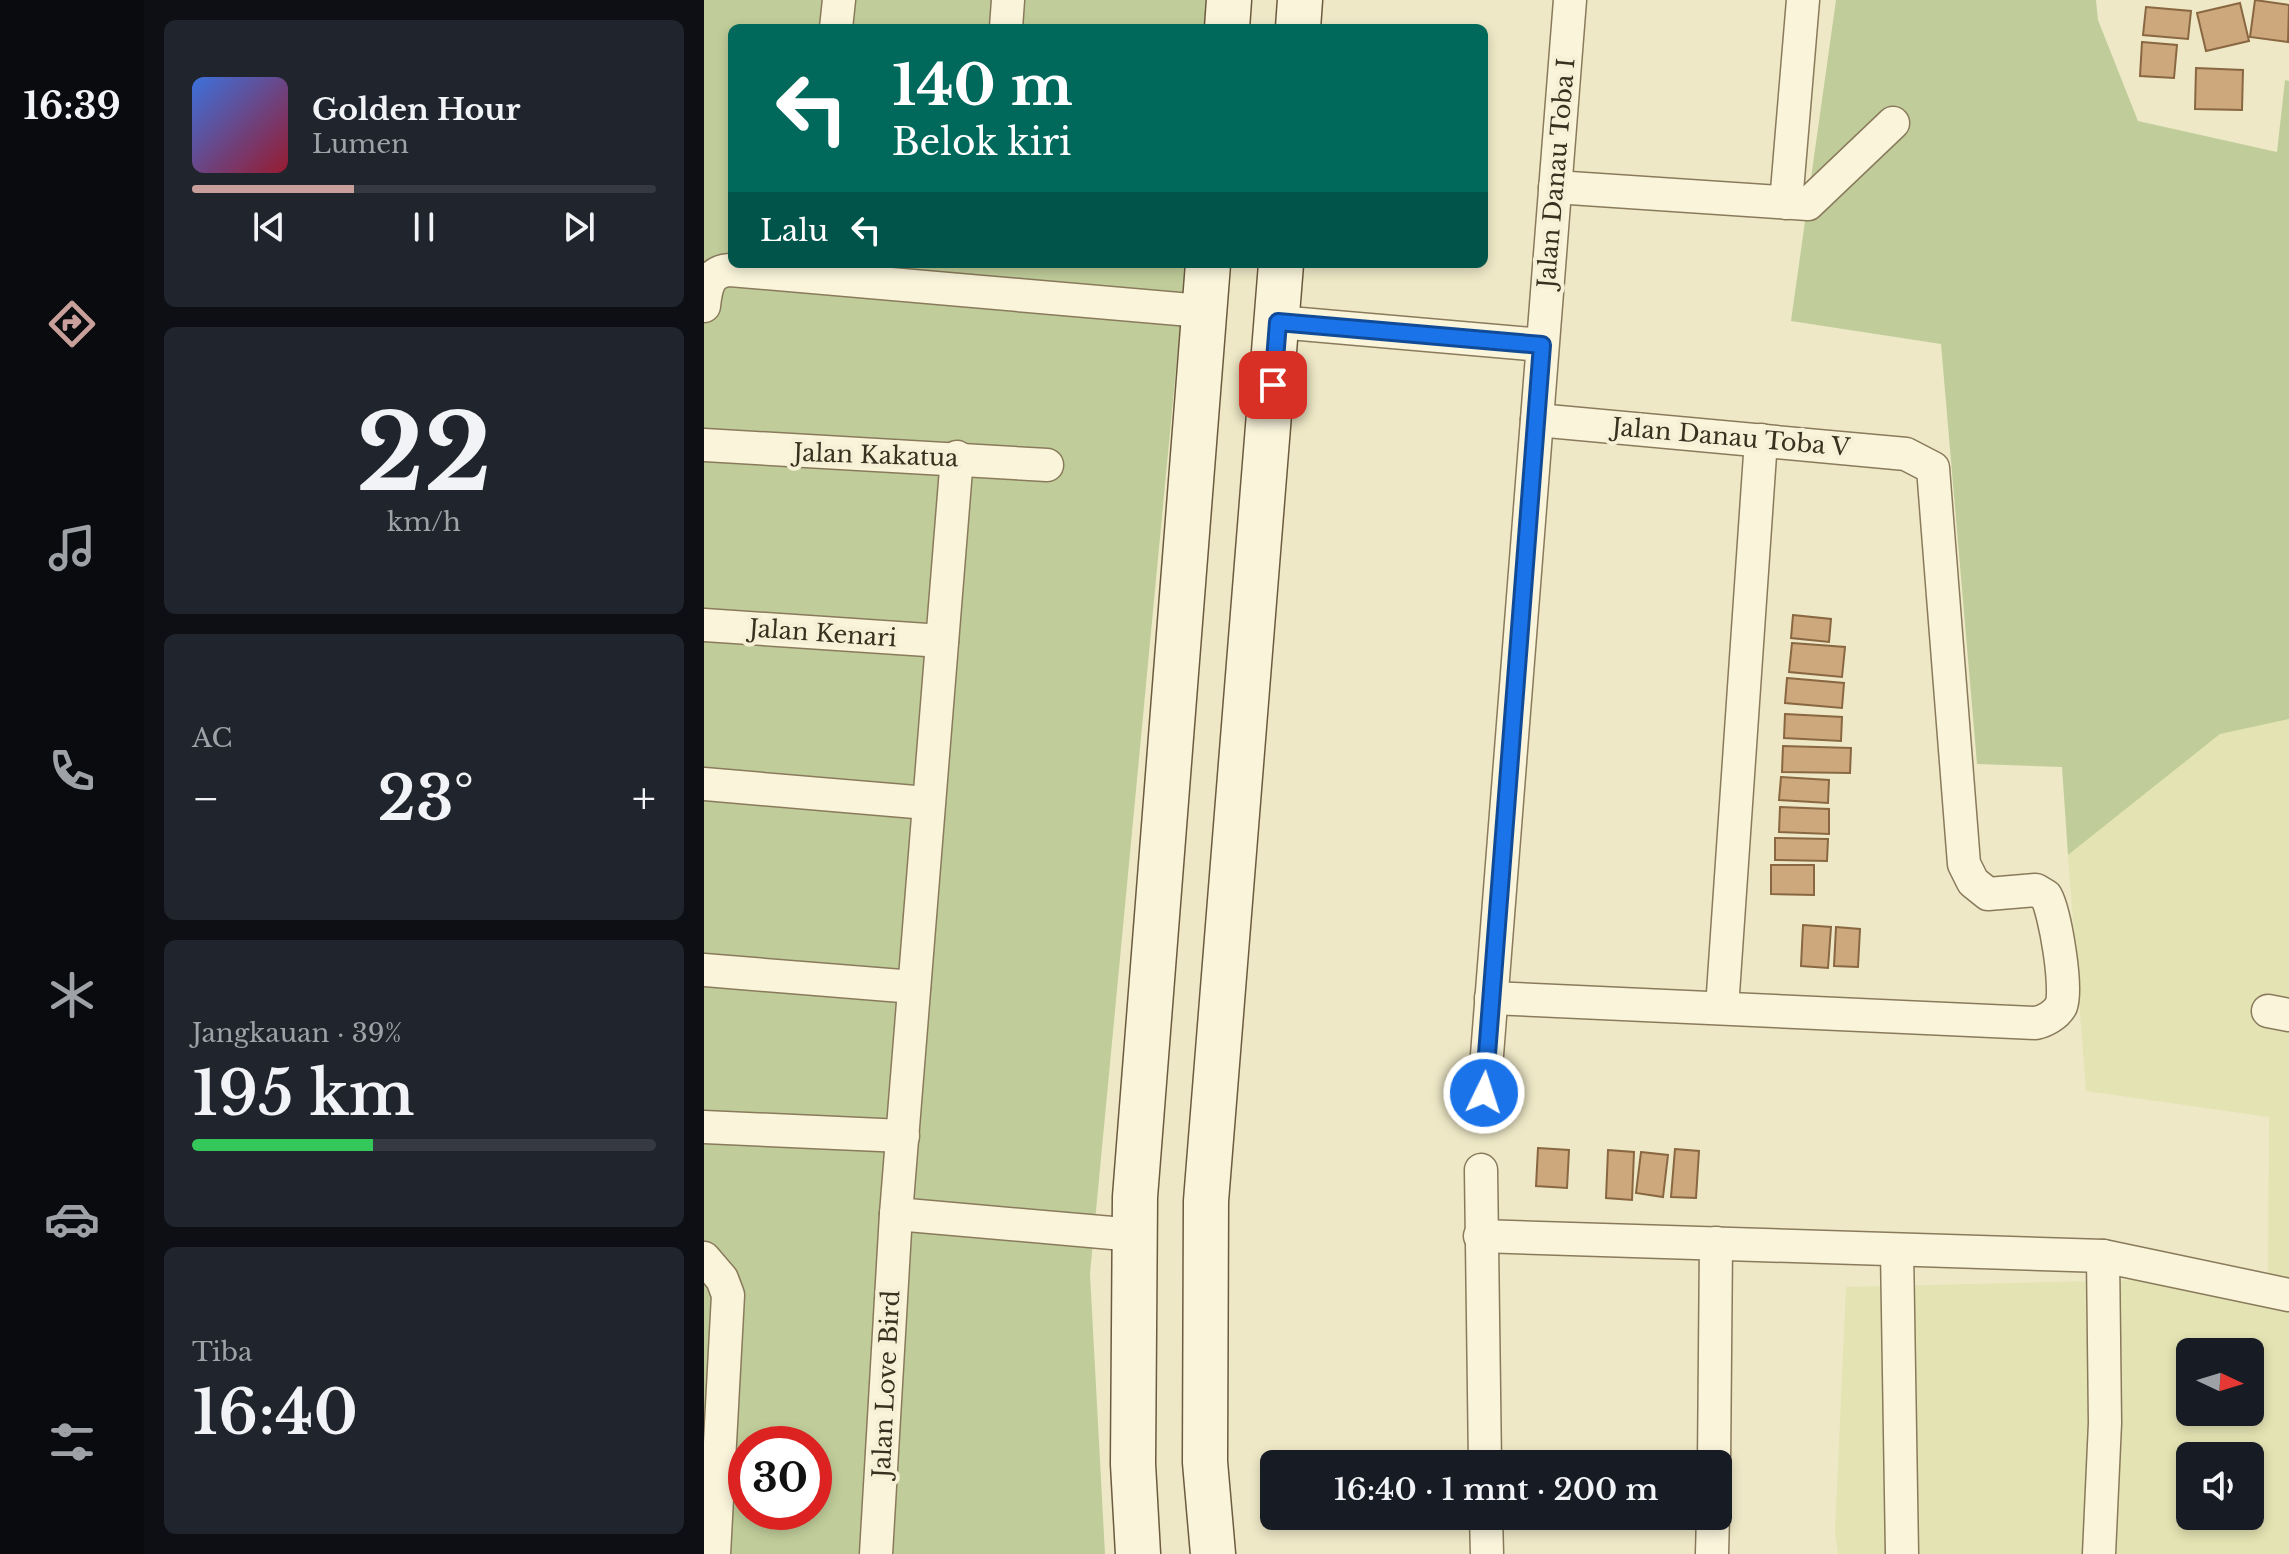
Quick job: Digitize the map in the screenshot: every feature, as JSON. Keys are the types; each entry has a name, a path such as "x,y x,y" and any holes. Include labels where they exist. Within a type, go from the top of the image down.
{"main road":[{"path":"1227,24 1229,0"},
{"path":"1298,24 1300,0"},
{"path":"1138,1554 1133,1464 1135,1235 1207,268"},
{"path":"1213,1554 1205,1462 1206,1201 1281,268"}],"street":[{"path":"836,24 839,0"},
{"path":"1006,24 1008,0"},
{"name":"Jalan Danau Toba I","path":"1484,1093 1570,0"},
{"path":"1786,203 1803,0"},
{"path":"1555,187 1808,204 1893,123"},
{"path":"704,306 712,278 716,273 730,270 984,278 1202,311"},
{"path":"1278,322 1542,345"},
{"name":"Jalan Danau Toba V","path":"1537,420 1906,454 1924,460 1933,468 1937,478 1964,864 1973,882 1988,894 2036,890 2046,896 2064,989 2060,1007 2044,1021 2036,1023 1722,1008"},
{"path":"1491,998 1722,1008 1761,440"},
{"name":"Jalan Kakatua","path":"704,445 957,457 1047,465"},
{"name":"Jalan Love Bird","path":"876,1554 896,1214 957,457"},
{"name":"Jalan Kenari","path":"704,625 942,641"},
{"path":"704,784 927,803"},
{"path":"704,970 914,987"},
{"path":"704,1127 903,1136"},
{"path":"1481,1170 1485,1450"},
{"path":"896,1214 1135,1235"},
{"path":"1480,1236 2103,1256 2289,1295"},
{"path":"1714,1450 1716,1243"},
{"path":"1897,1250 1902,1554"},
{"path":"2099,1554 2105,1423 2103,1256"},
{"path":"704,1258 722,1279 728,1295 714,1554"},
{"path":"1486,1530 1487,1554"},
{"path":"1712,1554 1713,1530"}],"green space":[{"path":"704,0 1211,0 1209,24 728,24 728,268 1186,268 1090,1274 1105,1554 704,1554"},
{"path":"1836,0 2096,0 2098,20 2138,121 2277,152 2285,80 2289,81 2289,719 2220,734 2068,855 2062,767 1977,764 1941,344 1791,321"},
{"path":"2289,719 2289,1554 1838,1554 1835,1532 1846,1287 2268,1277 2269,1117 2086,1091 2068,855 2220,734"}],"building":[{"path":"2255,0 2289,5 2288,42 2250,37"},
{"path":"2240,3 2249,41 2206,51 2197,13"},
{"path":"2146,7 2191,11 2188,39 2143,35"},
{"path":"2142,42 2177,45 2174,78 2140,76"},
{"path":"2196,68 2243,70 2242,110 2195,109"},
{"path":"1793,615 1831,619 1829,642 1791,638"},
{"path":"1792,643 1845,647 1842,677 1789,672"},
{"path":"1787,678 1844,683 1842,708 1785,703"},
{"path":"1785,714 1842,717 1841,741 1784,738"},
{"path":"1783,746 1851,748 1850,773 1782,772"},
{"path":"1781,777 1829,780 1828,803 1779,800"},
{"path":"1780,807 1829,809 1829,834 1779,832"},
{"path":"1775,838 1828,839 1827,861 1775,860"},
{"path":"1771,865 1814,865 1814,895 1771,894"},
{"path":"1803,925 1831,927 1828,968 1801,966"},
{"path":"1836,927 1860,929 1858,967 1834,966"},
{"path":"1538,1148 1569,1150 1567,1188 1536,1186"},
{"path":"1675,1149 1699,1151 1696,1198 1671,1197"},
{"path":"1608,1150 1634,1152 1632,1200 1606,1198"},
{"path":"1641,1152 1668,1155 1663,1197 1636,1193"}],"route":[{"path":"1273,385 1278,322 1542,345 1484,1093"}]}
